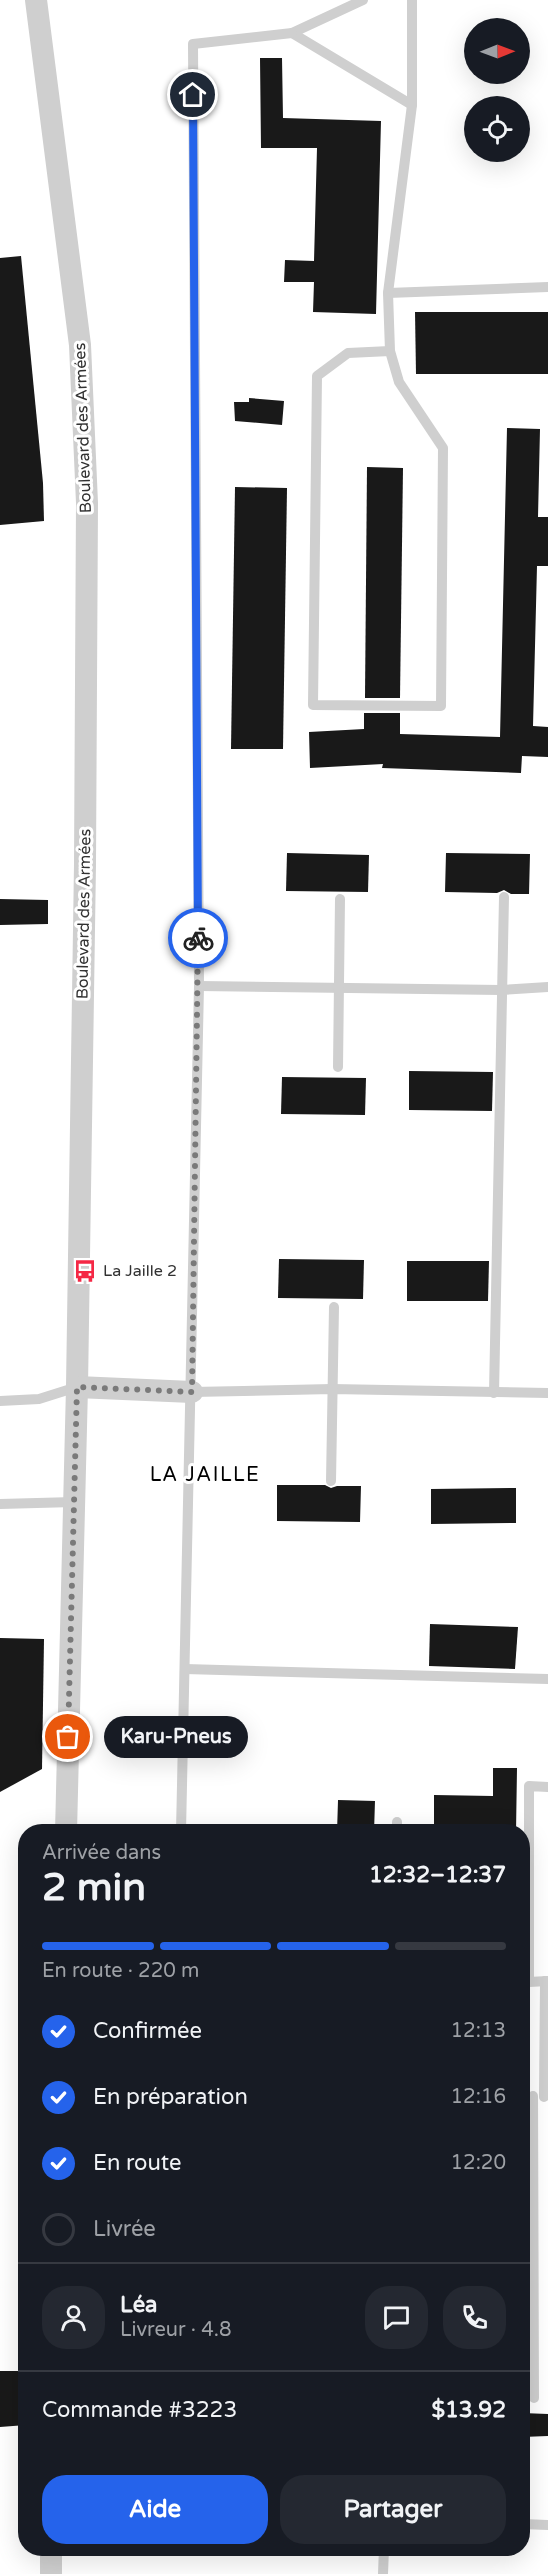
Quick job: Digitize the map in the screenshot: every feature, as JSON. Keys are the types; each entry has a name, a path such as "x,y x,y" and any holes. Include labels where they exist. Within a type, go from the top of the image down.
{"street":[{"name":"Boulevard des Armées","path":"36,0 80,345 86,492 85,852 77,1387 66,1824"},
{"path":"77,1387 192,1392"},
{"path":"51,2556 51,2574"}],"lane":[{"path":"181,1824 199,986 193,44 292,33 363,0"},
{"path":"390,351 348,353 317,376 313,705 441,706 443,448 399,382 390,351 388,293 412,105 412,0"},
{"path":"292,33 412,105"},
{"path":"388,293 548,287"},
{"path":"494,1393 504,897"},
{"path":"338,1067 340,899"},
{"path":"199,986 501,990 548,987"},
{"path":"331,1481 334,1307"},
{"path":"0,1401 39,1399 77,1387"},
{"path":"192,1392 332,1389 548,1393"},
{"path":"0,1504 74,1502"},
{"path":"185,1669 548,1679"},
{"path":"529,1824 529,1786 548,1787"},
{"path":"530,1982 547,1981 537,2096 534,2398"},
{"path":"530,2524 548,2525"},
{"path":"383,2574 384,2556"}],"building":[{"path":"260,58 282,58 283,118 381,121 376,314 313,312 314,282 284,282 285,260 314,261 317,148 261,148"},
{"path":"21,256 43,483 44,521 0,525 0,258"},
{"path":"415,312 548,312 548,374 416,374"},
{"path":"249,398 284,401 282,425 235,421 234,402 249,402"},
{"path":"507,428 540,429 538,517 548,517 548,566 537,566 533,726 548,727 548,757 522,756 521,773 382,768 383,764 310,768 309,732 364,729 364,713 400,713 400,734 500,737"},
{"path":"367,467 403,468 400,698 365,698"},
{"path":"235,487 287,488 283,749 231,749"},
{"path":"287,853 369,855 368,892 286,891"},
{"path":"446,853 530,854 529,894 511,894 504,890 497,893 445,892"},
{"path":"0,899 48,900 48,924 0,925"},
{"path":"409,1071 493,1072 492,1111 409,1110"},
{"path":"282,1077 366,1078 365,1115 281,1114"},
{"path":"279,1259 364,1260 363,1299 278,1298"},
{"path":"407,1261 489,1261 488,1301 407,1301"},
{"path":"277,1485 325,1485 331,1488 361,1486 360,1522 277,1521"},
{"path":"516,1488 516,1523 431,1524 431,1489"},
{"path":"430,1624 518,1627 515,1669 429,1666"},
{"path":"0,1638 44,1639 42,1769 0,1792"},
{"path":"493,1768 517,1768 516,1824 434,1824 434,1795 493,1796"},
{"path":"338,1800 375,1801 374,1824 337,1824"},
{"path":"0,2371 18,2371 18,2426 0,2427"},
{"path":"530,2413 548,2414 548,2436 530,2437"}],"way so far":[{"path":"68,1737 77,1387 192,1392 198,938"}],"place":[{"name":"La Jaille 2","path":"85,1271"},
{"name":"Karu-Pneus","path":"68,1737"}],"district":[{"name":"LA JAILLE","path":"205,1475"}],"route":[{"path":"193,95 198,938"}]}
